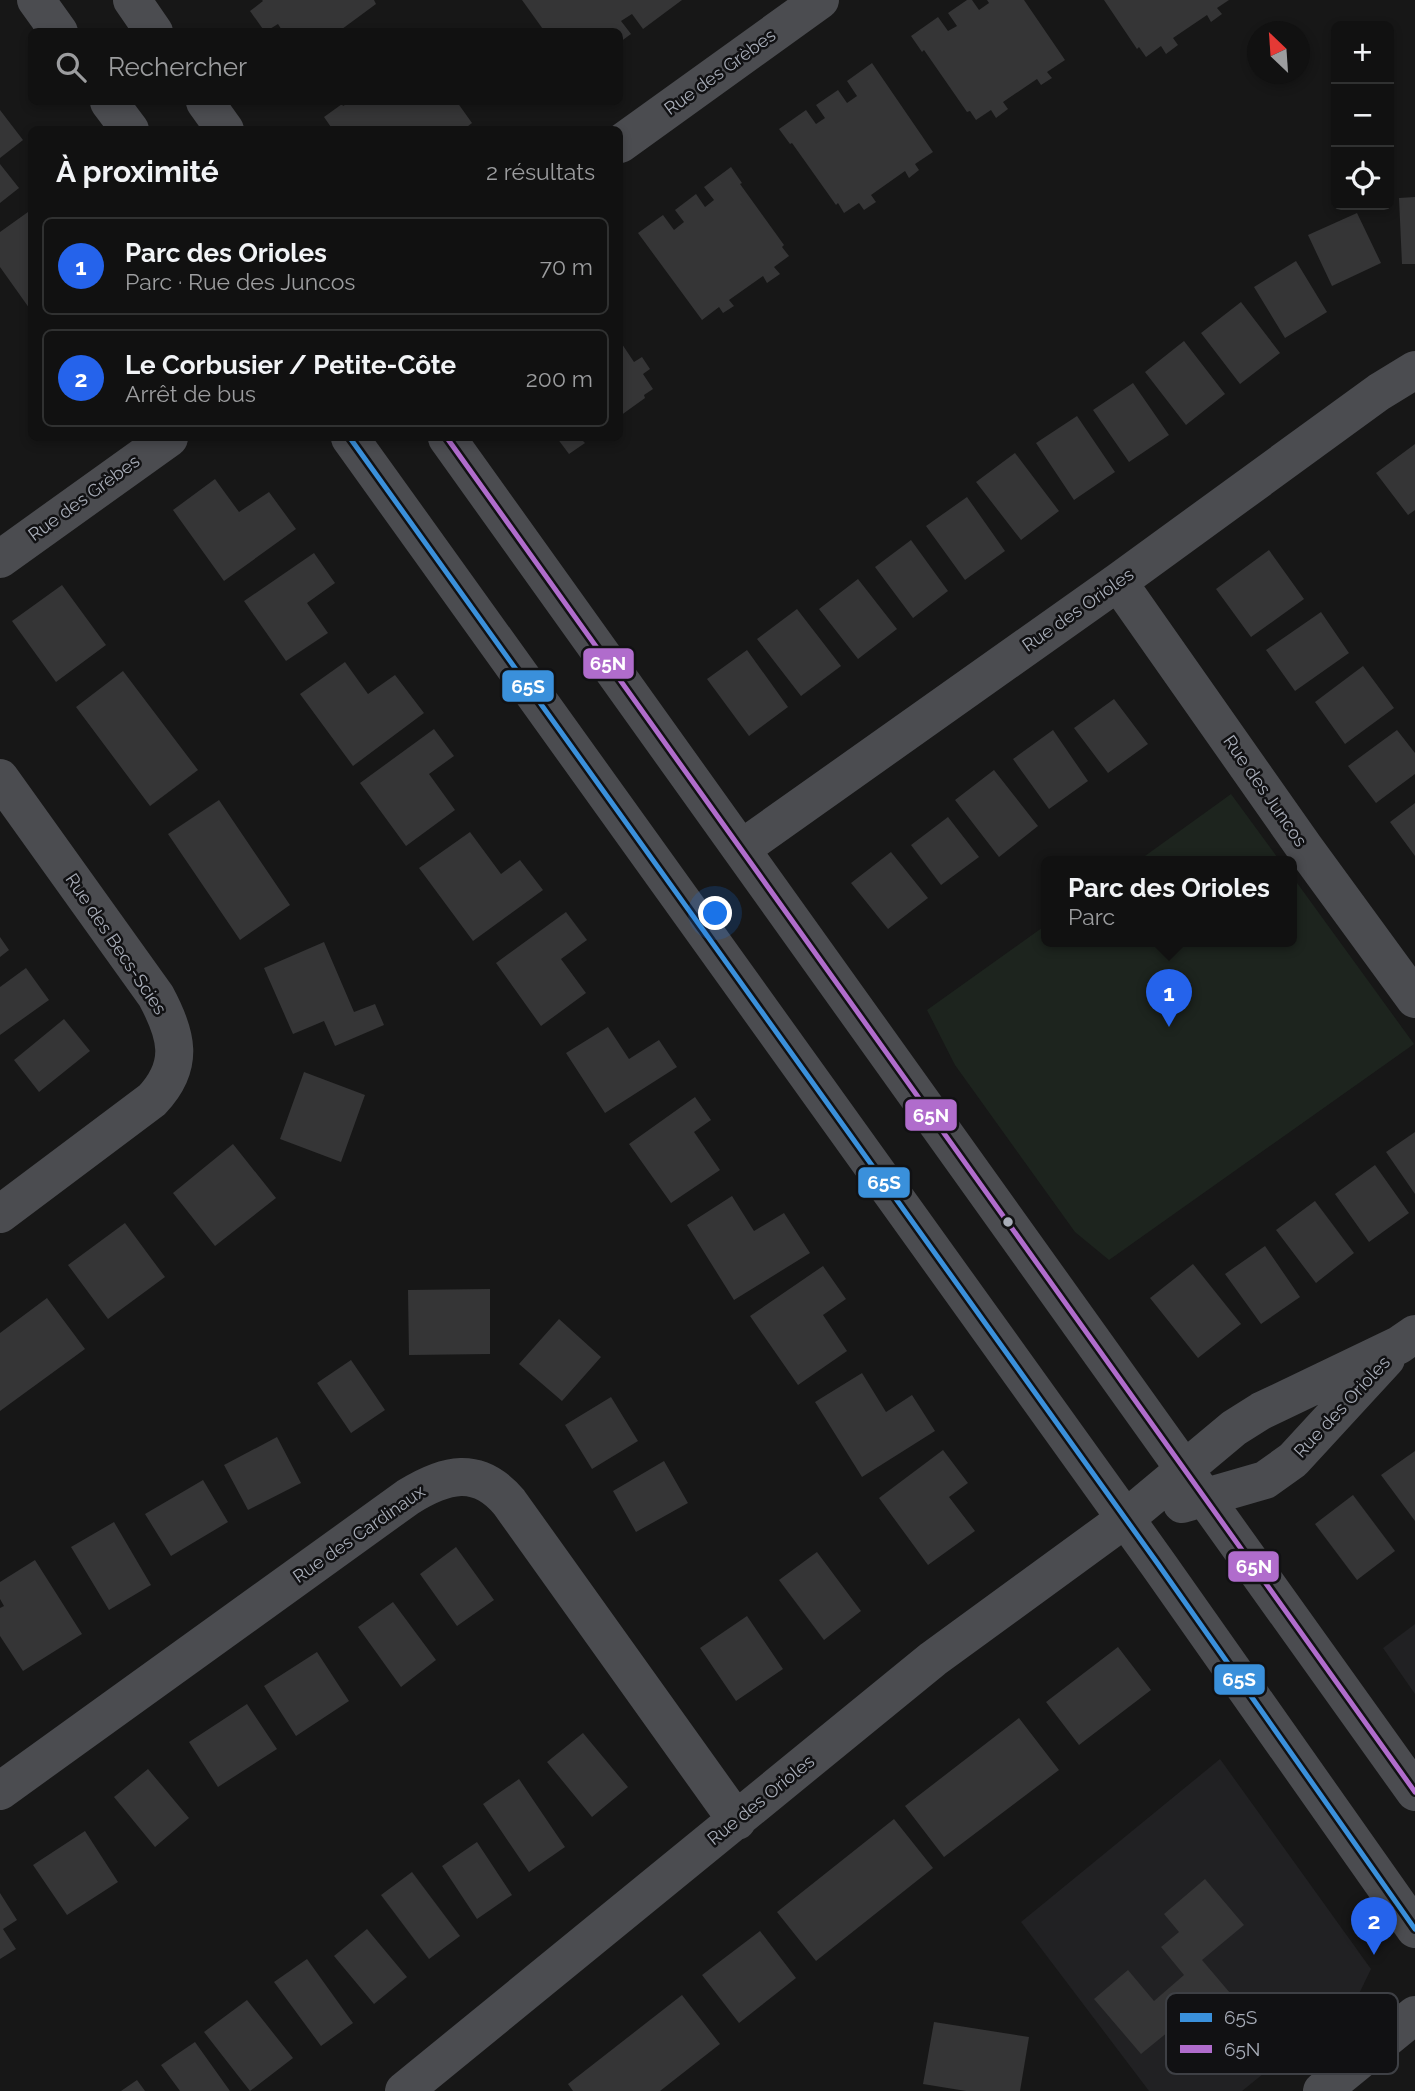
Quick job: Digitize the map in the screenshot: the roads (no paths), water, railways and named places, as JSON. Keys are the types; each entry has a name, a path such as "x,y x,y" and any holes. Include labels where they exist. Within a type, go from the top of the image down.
{"street":[{"path":"36,0 56,28"},
{"path":"132,0 151,28"},
{"name":"Rue des Grèbes","path":"623,142 820,0"},
{"path":"111,105 127,126"},
{"path":"207,105 222,126"},
{"name":"Rue des Orioles","path":"741,849 1118,582 1379,392 1415,370"},
{"name":"Rue des Grèbes","path":"0,559 165,441"},
{"path":"353,441 1125,1519 1415,1929"},
{"path":"449,441 1415,1791"},
{"name":"Rue des Juncos","path":"1118,582 1304,847 1415,999"},
{"name":"Rue des Becs-Scies","path":"0,778 156,996 171,1029 175,1047 174,1064 169,1078 152,1100 0,1214"},
{"name":"Rue des Orioles","path":"1195,1483 1234,1428 1261,1411 1407,1340"},
{"name":"Rue des Orioles","path":"404,2091 933,1659 1125,1519 1195,1483 1265,1480 1293,1461 1407,1340"},
{"name":"Rue des Cardinaux","path":"0,1791 408,1497 436,1482 464,1476 487,1482 509,1502 737,1821"},
{"path":"1398,2029 1415,2015"},
{"path":"1322,2091 1343,2074"}],"place":[{"name":"Parc des Orioles","path":"1169,1027"},
{"name":"Le Corbusier / Petite-Côte","path":"1374,1955"}]}
